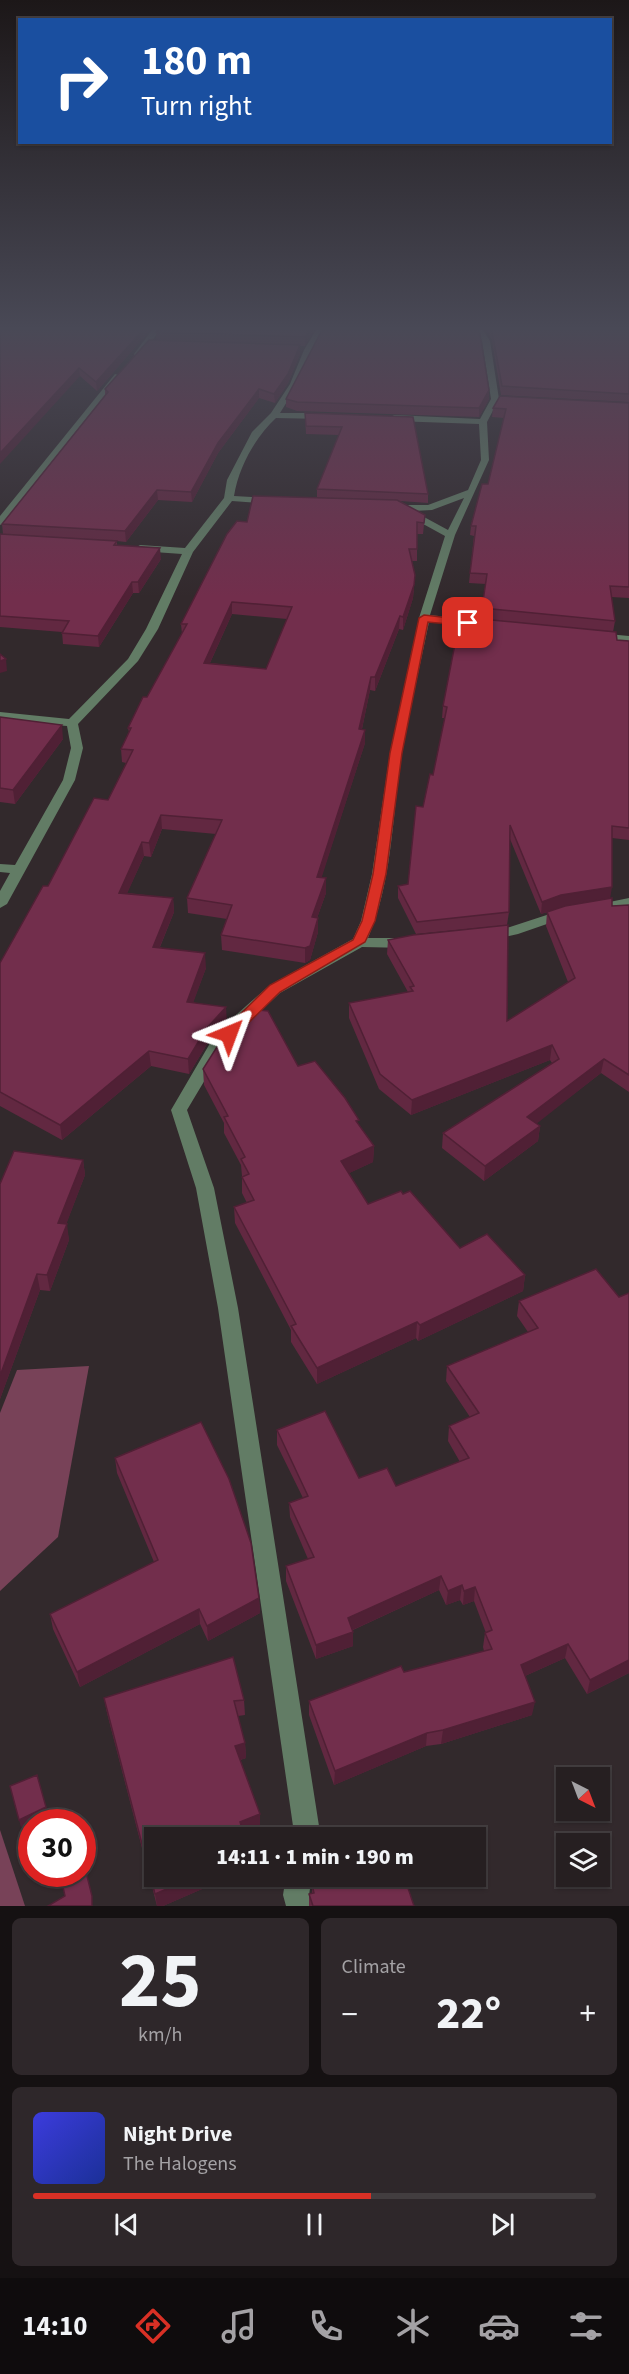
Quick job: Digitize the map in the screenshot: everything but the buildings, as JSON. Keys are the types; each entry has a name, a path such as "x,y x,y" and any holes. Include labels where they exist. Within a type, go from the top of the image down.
{"street":[{"path":"0,522 82,419"},
{"path":"72,723 132,661 152,630 188,551 229,498 232,480 256,432 270,419"},
{"path":"410,419 483,422"},
{"path":"359,942 368,921 379,874 396,753 424,618 450,535 485,460 483,422 485,419"},
{"path":"377,507 429,508 472,492"},
{"path":"229,498 286,501"},
{"path":"399,508 440,527 450,535"},
{"path":"129,548 188,551"},
{"path":"424,618 502,627"},
{"path":"582,635 629,639"},
{"path":"0,716 72,723"},
{"path":"0,904 21,870 69,780 77,747 72,723"},
{"path":"0,868 21,870"},
{"path":"478,936 513,931 560,914 629,902"},
{"path":"306,1827 274,1602 249,1459 228,1308 205,1188 179,1110 215,1049 275,989 359,942 418,941"},
{"path":"297,1887 296,1895 299,1906"}],"shaded area":[{"path":"89,1366 58,1537 0,1591 0,1413 17,1370"},
{"path":"0,1830 25,1906 0,1906"}],"route":[{"path":"229,1034 275,989 359,942 368,921 379,874 396,753 424,618 468,623"}]}
